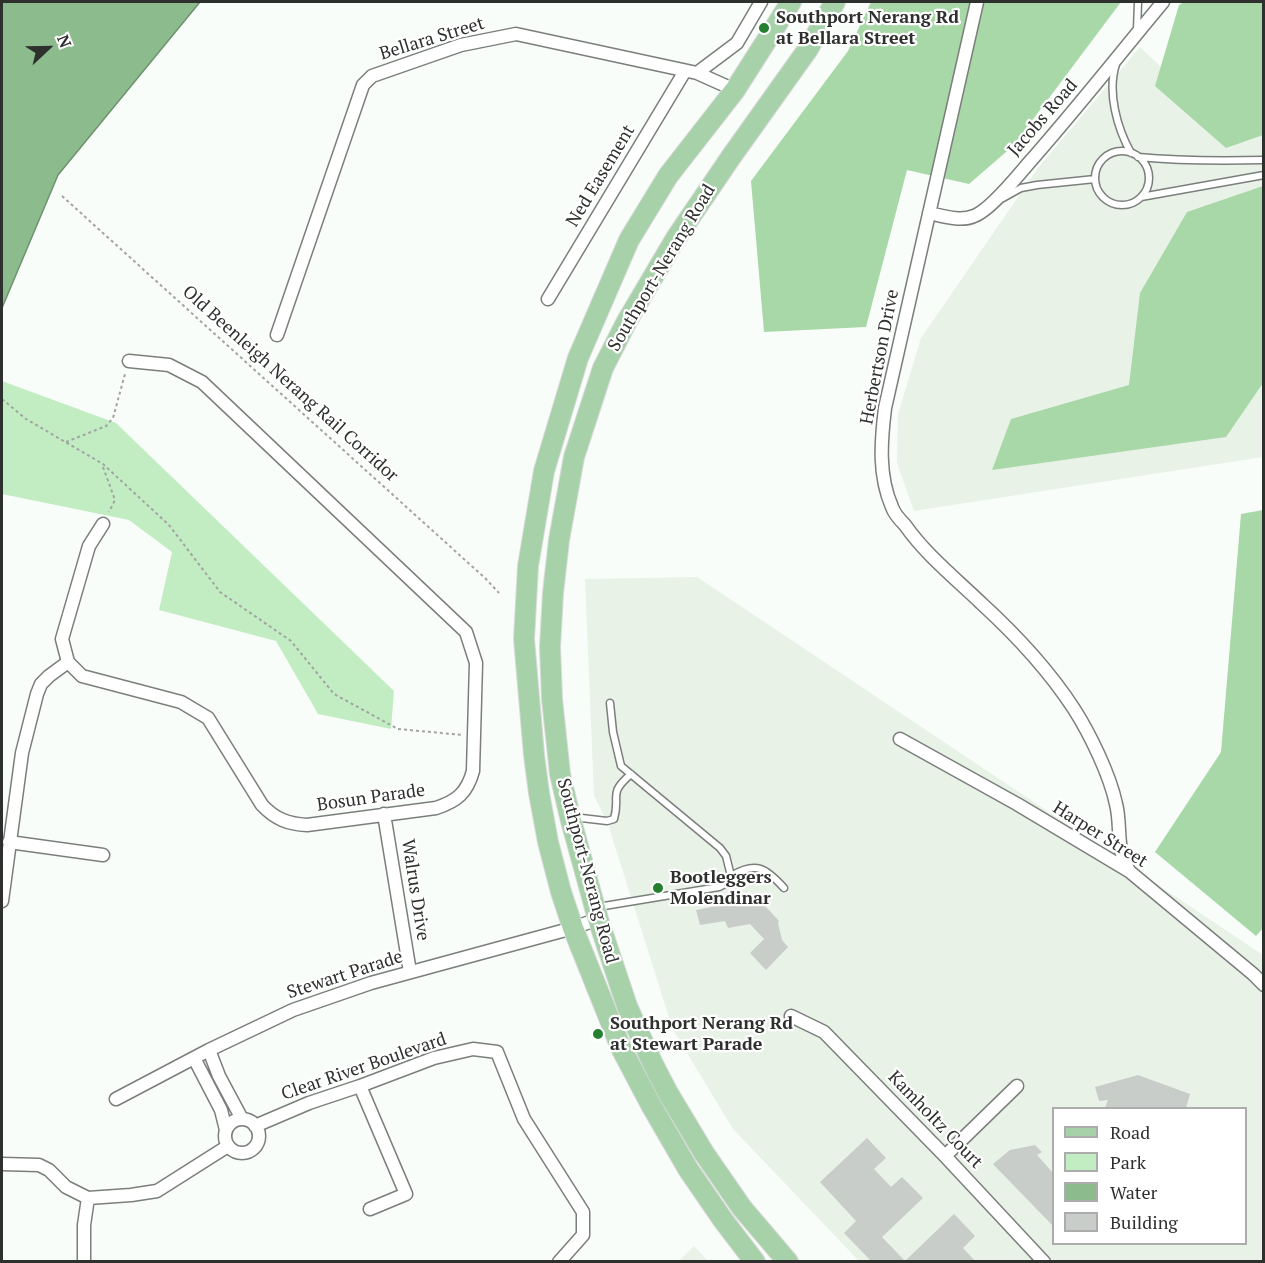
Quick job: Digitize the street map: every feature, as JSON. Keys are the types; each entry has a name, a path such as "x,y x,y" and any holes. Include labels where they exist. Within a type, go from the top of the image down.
{"main road":[{"name":"Southport-Nerang Road","path":"755,1262 688,1169 651,1105 621,1048 573,928 553,862 539,793 524,639 528,566 544,471 578,358 629,240 668,176 735,90 791,2"},
{"name":"Southport-Nerang Road","path":"788,1262 742,1208 704,1153 668,1094 627,1006 596,913 560,774 552,699 550,636 559,540 574,457 603,368 615,342 676,238 808,49 835,2"}],"street":[{"path":"691,72 737,43 761,2"},
{"name":"Herbertson Drive","path":"977,2 885,408 881,444 883,477 892,508 914,539 1022,643 1051,676 1075,711 1092,741 1113,795 1121,849 1129,871"},
{"name":"Jacobs Road","path":"929,213 962,219 972,218 984,210 1064,123 1162,2"},
{"name":"Bellara Street","path":"277,335 363,85 372,76 461,45 516,34 691,72 735,90"},
{"name":"Ned Easement","path":"548,299 691,72"},
{"name":"Bosun Parade","path":"68,662 82,676 181,702 208,718 262,805 269,813 288,823 307,825 436,808 461,795 470,782 475,736 476,663 466,632 202,382 169,365 129,361"},
{"path":"2,901 22,753 37,694 41,684 48,676 68,662 62,639 89,546 103,524"},
{"name":"Harper Street","path":"900,739 1017,804 1129,871 1263,985"},
{"name":"Walrus Drive","path":"384,814 410,972"},
{"path":"9,842 103,855"},
{"name":"Stewart Parade","path":"116,1099 208,1050 293,1011 371,983 573,928 596,913"},
{"name":"Kamholtz Court","path":"791,1016 824,1032 1044,1262"},
{"name":"Clear River Boulevard","path":"255,1126 309,1103 434,1058 474,1049 496,1052 524,1119 583,1212 583,1235 559,1262"},
{"path":"208,1050 242,1119"},
{"path":"194,1058 221,1110 228,1146 236,1152 246,1153 258,1142 258,1131 255,1126 242,1119 232,1122 226,1130"},
{"path":"360,1086 406,1194 370,1209"},
{"path":"945,1156 1017,1086"},
{"path":"2,1164 39,1165 49,1170 66,1187 88,1198 131,1195 157,1191 228,1146"},
{"path":"84,1262 84,1225 88,1198"}],"lane":[{"path":"1137,33 1138,2"},
{"path":"1115,61 1112,79 1116,115 1122,136 1145,165 1148,176 1147,187 1140,197"},
{"path":"1263,160 1166,159 1120,151 1106,156 1097,168 1095,179 1106,199 1127,204 1140,197 1263,175"},
{"path":"997,197 1003,199 1021,188 1037,185 1095,179"},
{"path":"610,704 613,732 621,766 720,848 726,856 731,876"},
{"path":"570,817 607,821 614,819 615,795 621,783 631,774"},
{"path":"596,913 719,887 743,869 760,868 774,876 784,888"}],"path":[{"name":"Old Beenleigh Nerang Rail Corridor","path":"62,196 486,578 499,593"},
{"path":"66,442 106,426 113,418 129,361"},
{"path":"2,399 26,419 103,464 169,525 219,592 291,641 334,694 398,729 475,736"},
{"path":"103,464 114,501 103,524"}],"shaded area":[{"path":"871,2 1121,2 1013,146 969,184 907,170 866,327 764,332 751,181 848,51"},
{"path":"1184,2 1263,2 1263,135 1226,148 1155,86 1179,5"},
{"path":"1140,47 1233,135 1263,125 1263,457 914,511 897,463 898,414 921,338 1038,168"},
{"path":"1263,186 1263,383 1226,437 992,470 1011,419 1129,385 1140,293 1187,212"},
{"path":"1263,510 1264,927 1256,936 1155,852 1221,752 1241,514"},
{"path":"697,577 1263,955 1263,1261 859,1261 733,1129 673,1030 607,821 594,796 585,579"},
{"path":"694,1246 708,1261 679,1261"}],"green space":[{"path":"2,381 116,423 394,691 391,729 318,714 276,641 159,610 172,552 129,520 2,494"}],"water":[{"path":"2,2 200,2 58,175 2,308"}],"building":[{"path":"755,895 779,921 782,940 788,947 766,970 750,953 764,939 750,924 728,928 725,921 700,925 696,910 737,902 736,899"},
{"path":"1138,1075 1190,1094 1186,1107 1105,1107 1108,1100 1099,1101 1095,1087"},
{"path":"867,1138 886,1158 874,1169 891,1187 902,1177 923,1198 882,1237 905,1261 954,1214 975,1236 963,1248 976,1262 872,1262 844,1233 856,1221 820,1182"},
{"path":"1035,1145 1042,1152 1037,1155 1052,1172 1052,1225 993,1164 1010,1150"}],"place":[{"name":"Southport Nerang Rd at Bellara Street","path":"764,28"},
{"name":"Bootleggers Molendinar","path":"658,888"},
{"name":"Southport Nerang Rd at Stewart Parade","path":"598,1034"}]}
